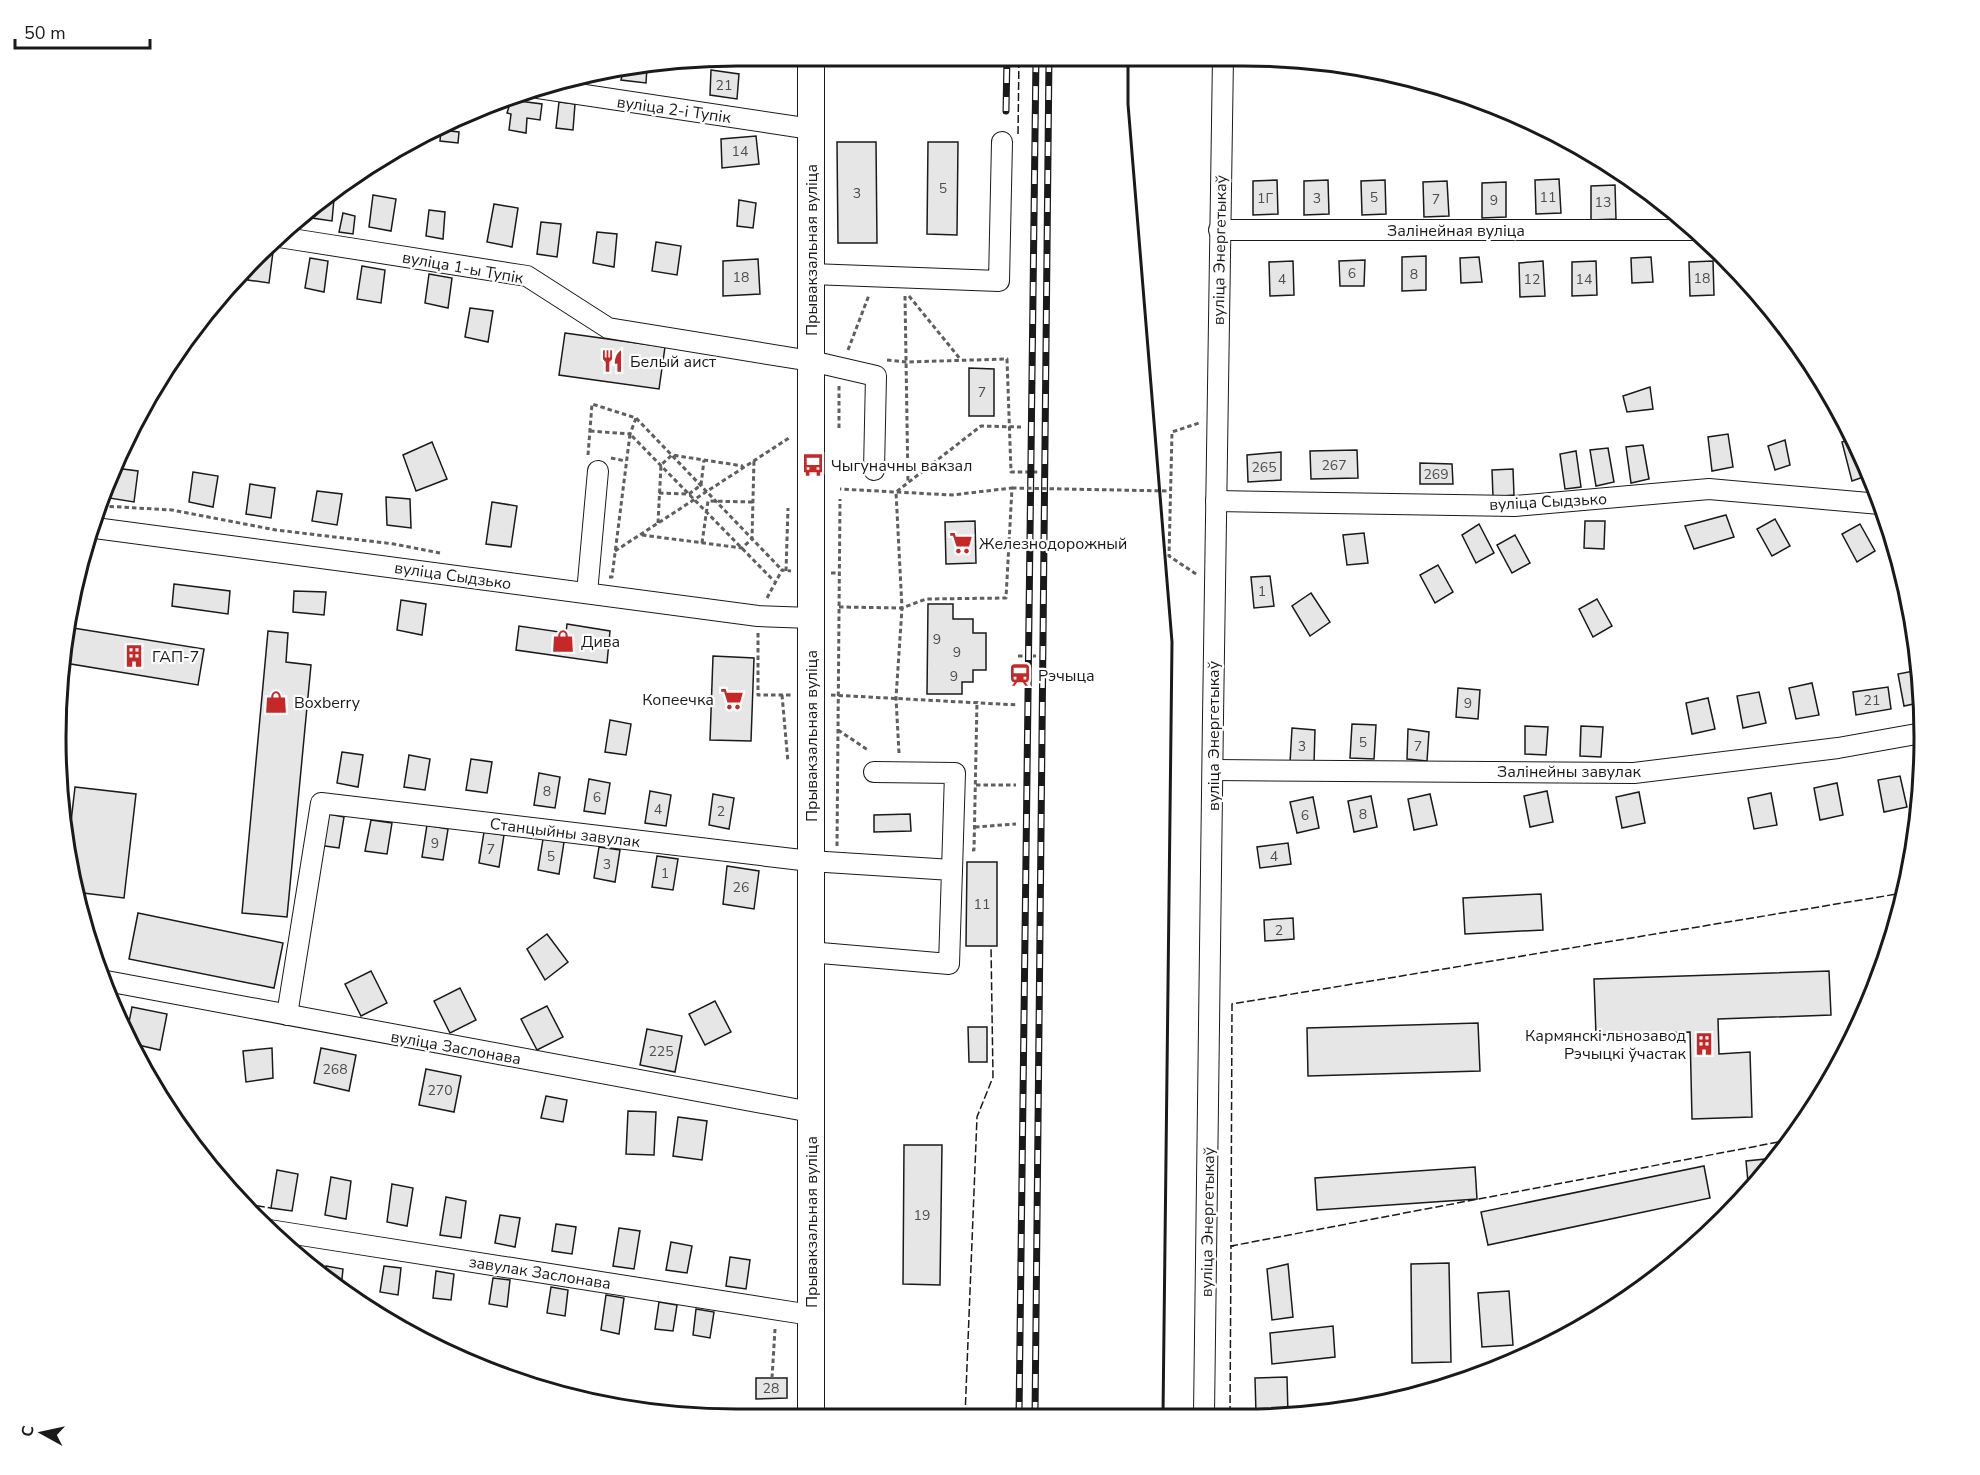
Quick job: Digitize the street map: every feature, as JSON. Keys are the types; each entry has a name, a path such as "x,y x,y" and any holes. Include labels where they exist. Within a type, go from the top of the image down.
{"main road":[{"name":"Прывакзальная вуліца","path":"811,66 811,1409"}],"street":[{"name":"вуліца Энергетыкаў","path":"1204,1409 1214,770 1215,418 1223,66"},
{"name":"вуліца 2-і Тупік","path":"558,91 811,129"},
{"path":"811,274 999,281 1002,142"},
{"name":"Залінейная вуліца","path":"1220,230 1681,230"},
{"name":"вуліца 1-ы Тупік","path":"289,239 527,276 608,328 811,361 876,376 874,470"},
{"path":"588,584 593,468"},
{"name":"вуліца Сыдзько","path":"1216,501 1515,506 1709,489 1871,503"},
{"name":"вуліца Сыдзько","path":"100,529 588,584 758,616 812,618"},
{"name":"Залінейны завулак","path":"1214,770 1634,773 1838,748 1914,734"},
{"path":"810,952 949,964 955,773 874,772"},
{"name":"Станцыйны завулак","path":"287,1015 321,803 810,861 952,870"},
{"name":"вуліца Заслонава","path":"113,982 811,1112"},
{"name":"завулак Заслонава","path":"285,1232 811,1315"}],"path":[{"path":"908,483 905,291 961,360"},
{"path":"841,351 846,355"},
{"path":"906,362 1007,359 1011,472 1039,472"},
{"path":"593,468 590,431 592,404 636,418 782,570 839,573"},
{"path":"588,584 612,577 630,434 636,418"},
{"path":"1213,586 1169,556 1169,490 1172,432 1215,418"},
{"path":"896,492 981,426 1021,427"},
{"path":"590,431 630,434 774,581"},
{"path":"614,551 789,438"},
{"path":"672,455 744,466"},
{"path":"658,523 661,465 672,455"},
{"path":"659,493 689,494 701,485 704,460"},
{"path":"742,548 752,538 754,460"},
{"path":"840,489 952,495 1012,488 1169,490"},
{"path":"839,607 902,608 926,598 1006,598 1012,488"},
{"path":"896,492 902,608 896,698 900,772"},
{"path":"837,863 840,499"},
{"path":"702,543 708,501 753,502"},
{"path":"108,506 172,510 276,530 394,544 452,555"},
{"path":"640,535 742,548"},
{"path":"782,570 774,581 758,616 758,695 838,695 1017,705"},
{"path":"1018,656 1036,656"},
{"path":"838,730 868,750"},
{"path":"976,785 1016,785"},
{"path":"975,827 1016,824"},
{"path":"772,1378 776,1309"}],"building":[{"path":"711,70 739,74 737,99 710,95"},
{"path":"647,73 646,83 621,80 622,76"},
{"path":"523,102 542,104 540,120 527,118 526,133 509,130 511,114 507,113 509,107"},
{"path":"559,102 575,104 573,130 556,128"},
{"path":"450,131 459,132 458,143 440,141 441,135"},
{"path":"756,136 759,164 722,168 721,139"},
{"path":"837,142 876,142 877,243 838,243"},
{"path":"928,142 958,142 957,235 927,234"},
{"path":"1559,179 1561,213 1536,214 1535,180"},
{"path":"1277,180 1278,214 1253,215 1253,181"},
{"path":"1328,180 1329,214 1304,215 1304,181"},
{"path":"1385,180 1386,214 1362,215 1361,181"},
{"path":"1447,181 1449,216 1424,217 1423,182"},
{"path":"1506,182 1506,217 1482,218 1482,183"},
{"path":"1615,185 1616,219 1591,220 1591,186"},
{"path":"373,195 396,199 391,231 369,227"},
{"path":"739,200 756,203 753,228 737,226"},
{"path":"334,201 332,221 313,218"},
{"path":"494,204 518,208 512,247 487,242"},
{"path":"429,210 445,212 443,239 426,236"},
{"path":"343,213 355,216 353,234 339,232"},
{"path":"541,222 561,224 557,257 537,254"},
{"path":"597,232 617,234 614,267 593,263"},
{"path":"656,242 681,246 677,275 652,271"},
{"path":"273,254 269,283 248,280 263,263"},
{"path":"1426,256 1426,290 1402,291 1402,257"},
{"path":"1479,257 1482,282 1461,283 1460,258"},
{"path":"1651,257 1653,282 1632,283 1631,258"},
{"path":"310,258 328,261 324,292 305,288"},
{"path":"758,259 760,294 723,296 723,261"},
{"path":"1365,260 1364,286 1340,286 1339,261"},
{"path":"1293,261 1294,295 1270,296 1269,262"},
{"path":"1543,261 1545,296 1520,297 1519,263"},
{"path":"1596,261 1597,295 1572,296 1572,262"},
{"path":"1713,261 1714,295 1690,296 1689,262"},
{"path":"362,266 385,270 381,303 357,299"},
{"path":"429,274 452,278 448,308 425,303"},
{"path":"470,308 493,311 488,342 465,337"},
{"name":"Белый аист","path":"565,333 665,347 659,389 559,375"},
{"path":"969,368 994,369 994,416 969,416"},
{"path":"1650,387 1653,409 1627,412 1623,396"},
{"path":"1728,434 1733,467 1712,471 1708,437"},
{"path":"1785,440 1790,465 1775,470 1768,446"},
{"path":"1845,441 1861,478 1852,481 1842,442"},
{"path":"432,442 447,479 416,491 403,455"},
{"path":"1643,445 1649,479 1631,483 1626,447"},
{"path":"1608,448 1614,482 1596,486 1590,450"},
{"path":"1357,450 1358,478 1311,479 1310,451"},
{"path":"1576,451 1581,487 1565,489 1560,454"},
{"path":"1281,452 1281,480 1248,482 1247,455"},
{"path":"1420,463 1452,464 1453,484 1420,484"},
{"path":"122,469 138,471 134,502 111,498"},
{"path":"1513,469 1514,495 1493,497 1492,470"},
{"path":"193,472 218,476 213,507 189,502"},
{"path":"250,484 275,488 271,518 246,514"},
{"path":"317,491 342,494 337,525 312,521"},
{"path":"386,497 410,499 411,528 387,525"},
{"path":"492,502 517,506 511,547 486,544"},
{"path":"1726,515 1734,537 1694,549 1685,526"},
{"path":"1775,519 1790,546 1772,556 1757,529"},
{"name":"Железнодорожный","path":"975,521 976,563 946,564 945,522"},
{"path":"1585,521 1605,521 1604,549 1584,548"},
{"path":"1479,524 1494,553 1476,563 1462,535"},
{"path":"1860,524 1875,551 1857,562 1842,534"},
{"path":"1364,533 1368,563 1347,565 1343,535"},
{"path":"1515,535 1530,563 1512,573 1497,545"},
{"path":"1438,565 1453,592 1435,603 1420,575"},
{"path":"1270,576 1274,606 1254,608 1251,577"},
{"path":"174,584 230,591 228,614 172,606"},
{"path":"294,591 326,592 324,615 293,612"},
{"path":"1311,593 1330,622 1310,636 1292,606"},
{"path":"1597,599 1612,626 1593,637 1579,609"},
{"path":"401,600 426,604 422,635 397,630"},
{"path":"928,604 953,604 953,619 973,619 973,633 986,633 986,670 973,670 973,682 962,682 962,694 927,694"},
{"name":"Дива","path":"567,624 610,631 607,663 516,650 519,626 566,633"},
{"name":"ГАП-7","path":"75,628 204,649 198,685 70,664"},
{"path":"268,631 288,633 286,662 311,665 287,917 242,913"},
{"name":"Копеечка","path":"713,656 754,658 751,741 710,740"},
{"path":"1910,672 1913,704 1904,706 1898,674"},
{"path":"1812,683 1819,715 1796,719 1789,688"},
{"path":"1888,687 1891,709 1856,715 1853,692"},
{"path":"1458,688 1480,690 1478,719 1456,717"},
{"path":"1759,692 1766,723 1743,728 1737,696"},
{"path":"1708,698 1715,729 1692,734 1686,703"},
{"path":"610,720 631,724 626,755 605,752"},
{"path":"1352,724 1376,725 1374,759 1350,758"},
{"path":"1525,726 1548,727 1546,755 1525,754"},
{"path":"1581,726 1603,727 1601,757 1580,756"},
{"path":"1292,728 1315,730 1314,764 1290,763"},
{"path":"1408,729 1429,732 1427,761 1407,759"},
{"path":"342,752 363,755 358,787 337,783"},
{"path":"409,755 430,759 425,790 404,787"},
{"path":"471,759 492,762 487,793 466,790"},
{"path":"539,773 560,777 555,808 534,805"},
{"path":"1900,776 1907,807 1884,812 1878,780"},
{"path":"589,779 610,783 605,814 584,811"},
{"path":"1837,783 1843,815 1820,820 1814,788"},
{"path":"75,787 136,794 124,898 85,893 71,819"},
{"path":"650,791 671,795 666,826 645,823"},
{"path":"1547,791 1553,822 1530,827 1524,796"},
{"path":"1639,792 1645,823 1622,828 1616,797"},
{"path":"1771,793 1777,825 1754,829 1748,798"},
{"path":"713,794 734,798 729,829 709,825"},
{"path":"1430,794 1437,825 1414,830 1408,799"},
{"path":"1371,796 1377,827 1354,832 1348,801"},
{"path":"1313,797 1319,828 1297,833 1290,802"},
{"path":"323,813 344,817 339,848 318,845"},
{"path":"910,814 911,831 874,832 874,815"},
{"path":"371,820 392,823 387,854 365,851"},
{"path":"427,825 448,829 443,860 422,857"},
{"path":"484,832 504,835 499,867 479,863"},
{"path":"543,839 564,842 559,874 538,870"},
{"path":"1288,843 1291,864 1260,868 1257,847"},
{"path":"599,847 620,850 615,882 594,878"},
{"path":"657,856 678,859 673,890 652,887"},
{"path":"967,862 997,862 997,946 966,946"},
{"path":"727,866 759,871 754,909 723,904"},
{"path":"1541,894 1543,930 1465,934 1463,898"},
{"path":"138,913 283,943 274,988 129,959"},
{"path":"1293,918 1294,939 1265,941 1264,920"},
{"path":"547,934 568,962 545,980 527,949"},
{"path":"371,971 387,1003 361,1016 345,984"},
{"name":"Кармянскі льнозавод Рэчыцкі ўчастак","path":"1829,971 1831,1015 1718,1019 1719,1054 1750,1052 1752,1117 1692,1119 1690,1032 1596,1035 1594,979"},
{"path":"460,988 476,1020 450,1033 434,1001"},
{"path":"715,1001 731,1032 705,1045 689,1014"},
{"path":"547,1006 563,1037 537,1050 521,1019"},
{"path":"132,1007 167,1014 160,1050 141,1046 129,1021"},
{"path":"1478,1023 1480,1071 1308,1076 1307,1028"},
{"path":"968,1027 987,1027 987,1062 969,1062"},
{"path":"647,1029 682,1036 675,1072 640,1065"},
{"path":"272,1048 273,1078 246,1082 243,1051"},
{"path":"321,1048 356,1055 349,1091 314,1083"},
{"path":"426,1069 461,1076 454,1112 419,1105"},
{"path":"546,1096 567,1100 563,1122 541,1118"},
{"path":"628,1111 656,1112 654,1155 626,1154"},
{"path":"678,1117 707,1121 702,1160 673,1156"},
{"path":"904,1145 942,1145 940,1285 903,1284"},
{"path":"1764,1159 1748,1179 1746,1161"},
{"path":"1704,1166 1710,1198 1488,1245 1481,1212"},
{"path":"1475,1167 1477,1199 1317,1210 1315,1178"},
{"path":"277,1170 298,1174 292,1211 271,1208"},
{"path":"331,1177 351,1181 346,1219 325,1215"},
{"path":"392,1184 413,1188 407,1226 387,1222"},
{"path":"446,1197 466,1201 461,1238 440,1235"},
{"path":"500,1215 520,1218 515,1247 495,1243"},
{"path":"556,1224 576,1227 572,1254 552,1251"},
{"path":"619,1228 640,1231 634,1269 613,1266"},
{"path":"671,1242 692,1246 687,1273 666,1270"},
{"path":"730,1257 750,1260 746,1289 726,1286"},
{"path":"1449,1263 1451,1362 1412,1363 1411,1264"},
{"path":"1288,1264 1293,1317 1272,1320 1267,1269"},
{"path":"384,1266 401,1268 398,1295 380,1292"},
{"path":"326,1267 343,1269 342,1280 329,1270"},
{"path":"436,1271 454,1274 451,1300 433,1298"},
{"path":"493,1278 510,1280 507,1307 489,1304"},
{"path":"551,1287 568,1290 565,1316 547,1313"},
{"path":"1509,1291 1513,1345 1482,1347 1478,1293"},
{"path":"606,1295 624,1298 619,1334 601,1330"},
{"path":"659,1302 677,1305 673,1331 655,1329"},
{"path":"696,1309 714,1312 710,1338 693,1335"},
{"path":"1333,1326 1335,1357 1272,1364 1270,1333"},
{"path":"1287,1377 1288,1408 1256,1409 1255,1378"},
{"path":"756,1378 787,1378 787,1398 756,1399"}],"railway":[{"path":"1006,111 1007,66"},
{"path":"1019,1409 1036,66"},
{"path":"1035,1409 1049,66"}],"fence":[{"path":"1018,134 1019,66"},
{"path":"1778,1142 1231,1246 1232,1004 1895,894"},
{"path":"965,1409 977,1117 993,1077 991,946"},
{"path":"257,1206 271,1208"},
{"path":"1230,1409 1231,1246 1234,1246"}],"wall":[{"path":"1128,66 1128,104 1172,642 1163,1409"}],"place":[{"name":"Белый аист","path":"612,361"},
{"name":"Чыгуначны вакзал","path":"813,465"},
{"name":"Железнодорожный","path":"961,543"},
{"name":"Дива","path":"563,641"},
{"name":"ГАП-7","path":"134,656"},
{"name":"Рэчыца","path":"1020,675"},
{"name":"Копеечка","path":"732,699"},
{"name":"Boxberry","path":"276,702"},
{"name":"Кармянскі льнозавод Рэчыцкі ўчастак","path":"1704,1044"}]}
